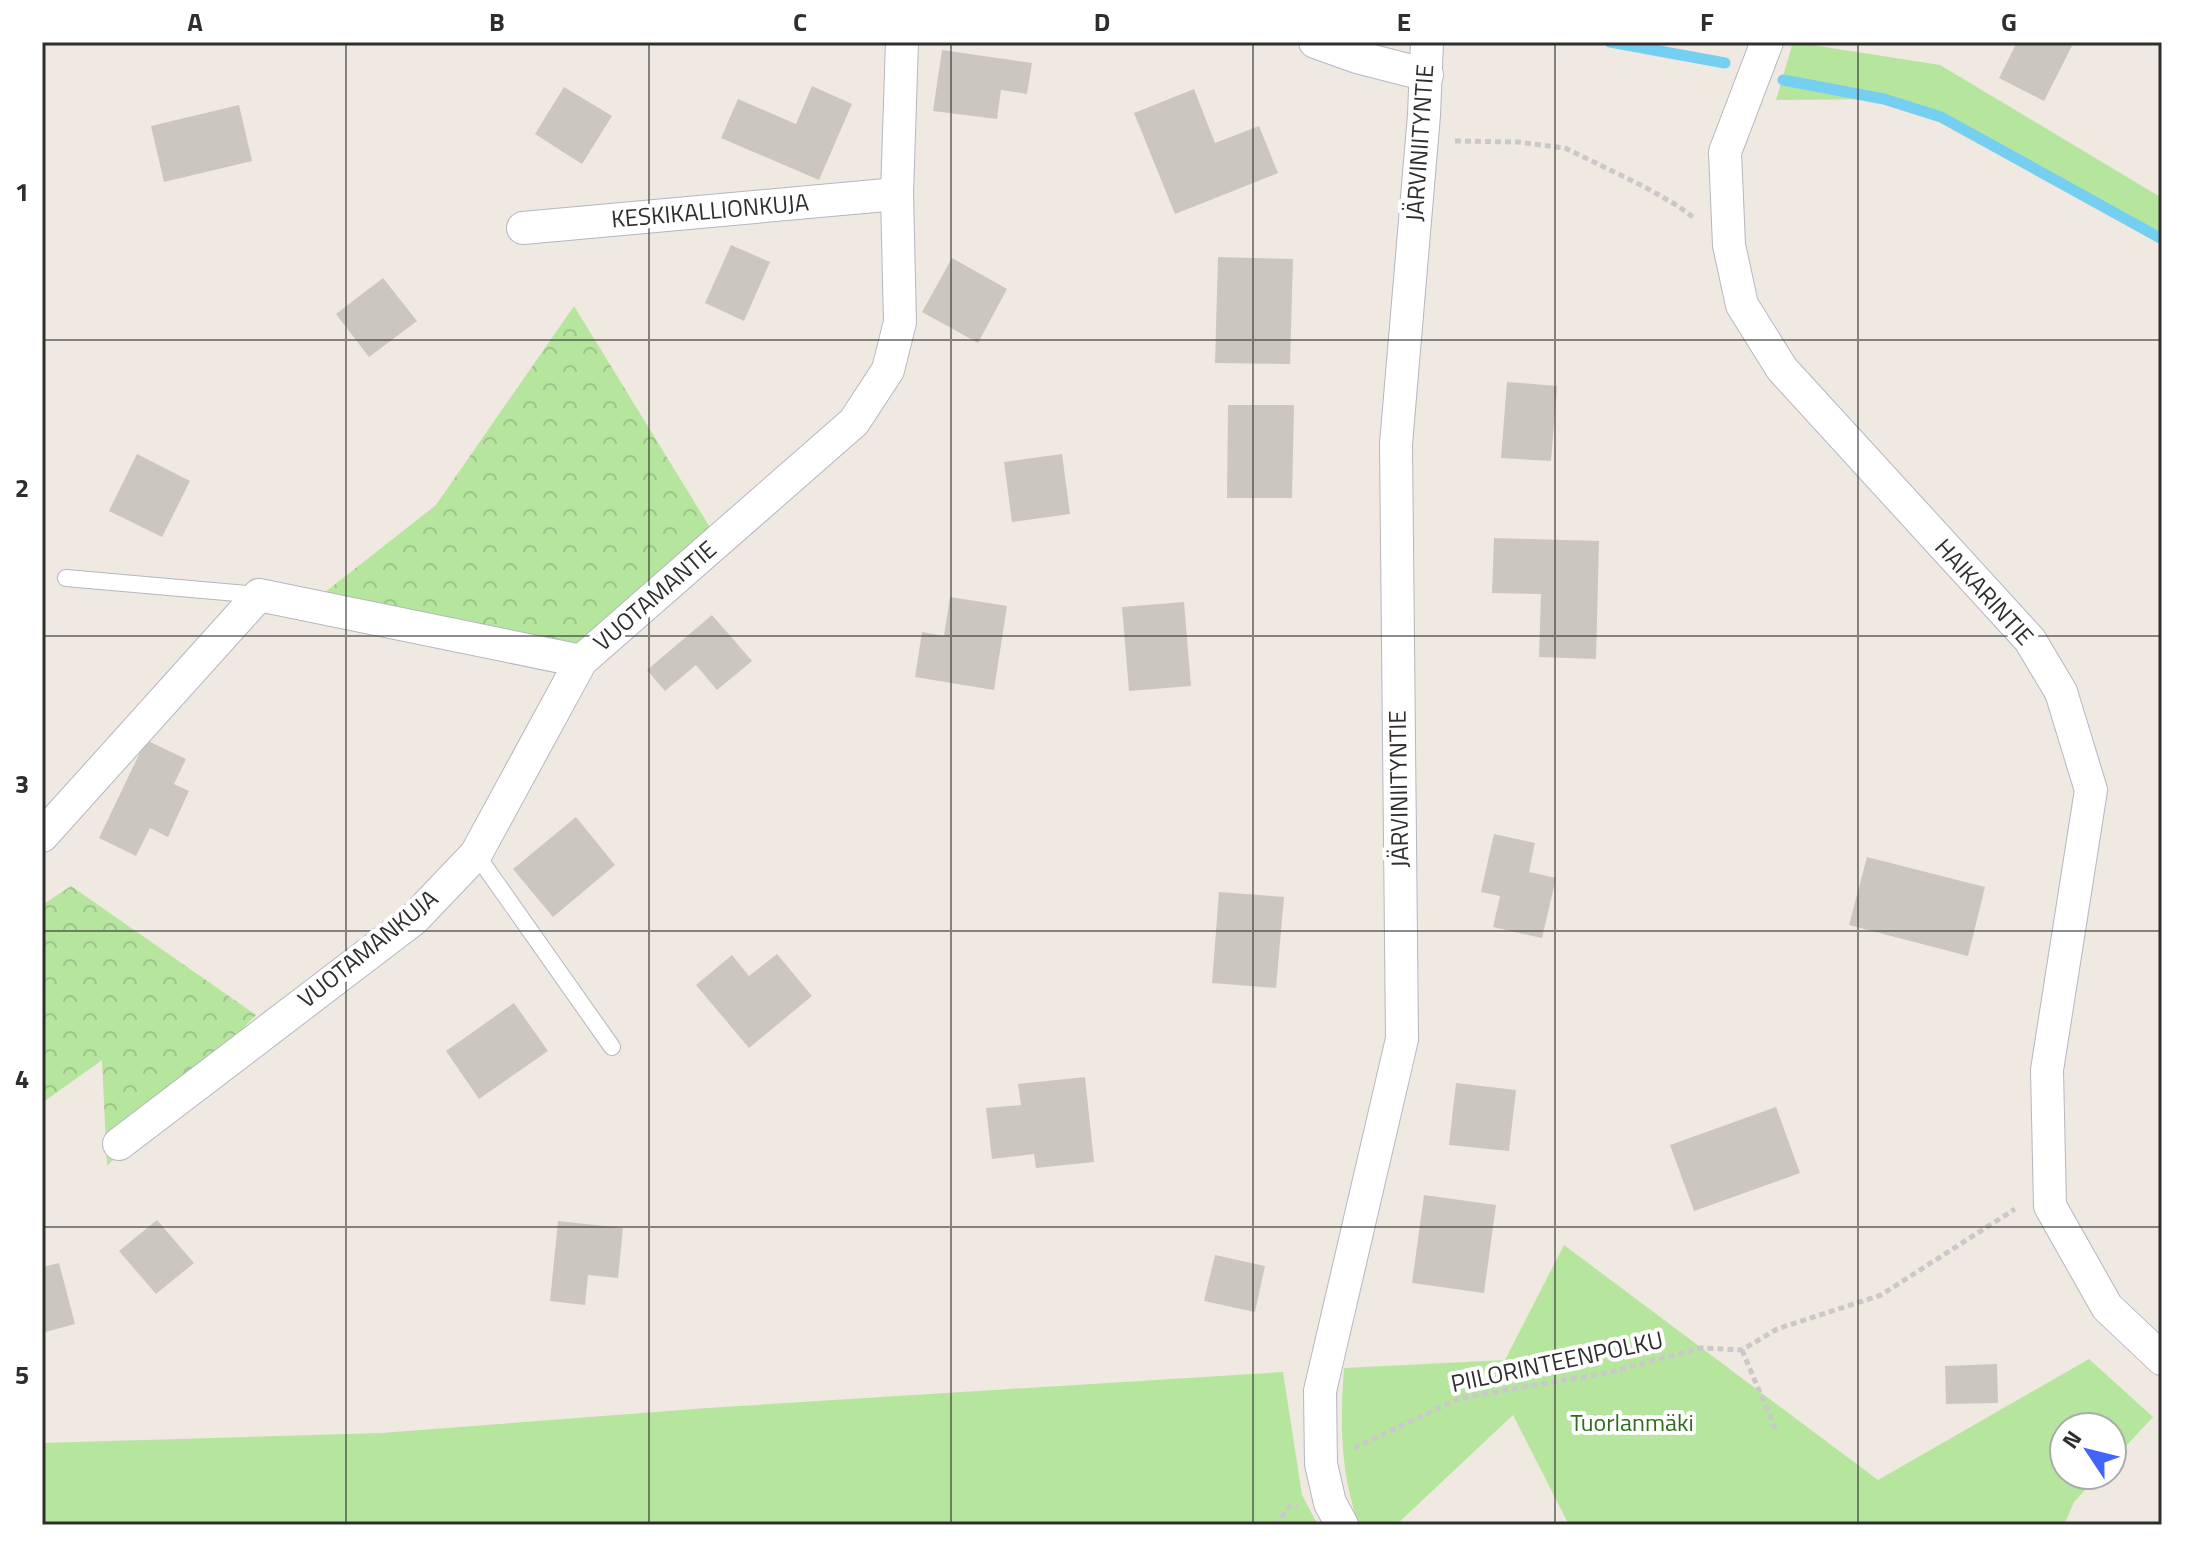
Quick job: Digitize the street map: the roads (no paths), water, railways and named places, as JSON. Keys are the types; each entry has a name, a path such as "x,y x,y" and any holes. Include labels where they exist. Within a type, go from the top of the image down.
{"street":[{"name":"VUOTAMANTIE","path":"259,595 581,661 854,422 888,370 900,322 897,194 902,42"},
{"path":"1315,42 1357,57 1427,75"},
{"name":"JÄRVINIITYNTIE","path":"1342,1525 1330,1503 1321,1464 1320,1391 1402,1039 1396,444 1427,75 1427,42"},
{"name":"HAIKARINTIE","path":"1767,42 1725,152 1729,245 1742,305 1782,369 2030,640 2061,692 2091,790 2047,1070 2050,1206 2107,1307 2162,1359"},
{"name":"KESKIKALLIONKUJA","path":"523,228 897,194"},
{"path":"42,836 259,595"},
{"name":"VUOTAMANKUJA","path":"119,1144 414,919 476,854 581,661"}],"lane":[{"path":"66,578 259,595"},
{"path":"476,854 612,1047"}],"waterway":[{"path":"1610,42 1725,63"},
{"path":"1783,80 1884,99 1941,117 2162,239"}],"park label":[{"name":"Tuorlanmäki","path":"1632,1423"}]}
